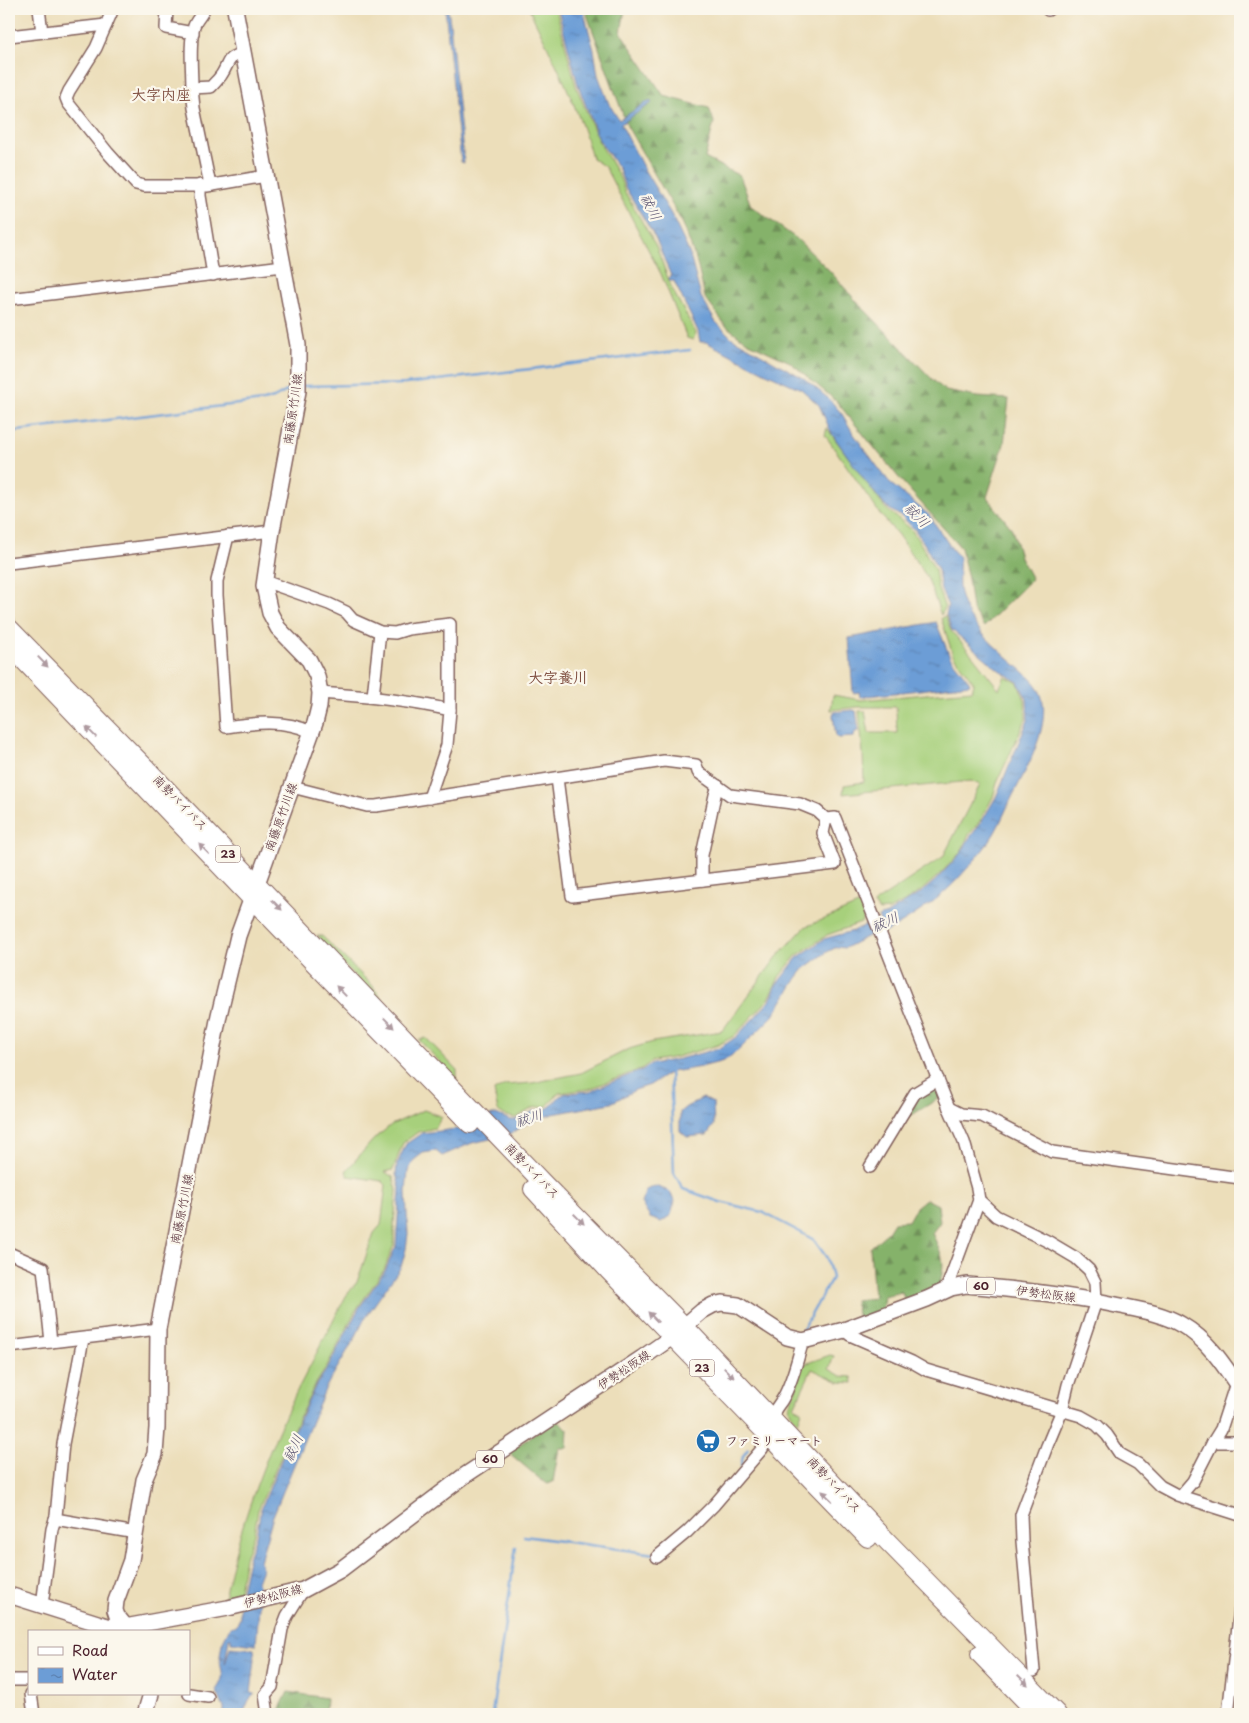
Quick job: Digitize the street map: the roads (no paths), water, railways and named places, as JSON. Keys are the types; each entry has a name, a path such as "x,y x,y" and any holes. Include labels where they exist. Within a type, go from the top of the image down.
{"highway":[{"name":"南勢バイパス","path":"9,628 145,767 254,891"},
{"name":"南勢バイパス","path":"9,646 254,891 678,1331 1038,1714"},
{"name":"南勢バイパス","path":"769,1427 888,1542 1057,1714"}],"main road":[{"name":"南藤原竹川線","path":"127,1630 117,1616 115,1610 116,1601 131,1560 144,1480 153,1462 157,1439 158,1329 219,1015 238,936 311,732 319,707 320,693 317,676 309,660 278,628 270,614 266,600 264,581 298,387 298,345 235,9"},
{"name":"伊勢松阪線","path":"9,1595 107,1626 127,1630 303,1590 340,1570 464,1476 678,1331 702,1311 713,1305 730,1303 738,1305 786,1337 803,1341 844,1330 946,1290 967,1285 1096,1301 1156,1314 1182,1325 1194,1333 1216,1354 1238,1386"},
{"path":"145,1714 150,1696"}],"street":[{"path":"39,9 42,32"},
{"path":"113,9 96,48 66,98 108,153 136,184 144,186 205,185 266,176"},
{"path":"167,9 166,28 193,33"},
{"path":"204,9 195,23 193,33 192,88 205,185 200,196 213,275"},
{"path":"9,36 106,25"},
{"path":"192,88 211,87 222,74 226,63 233,56 243,53"},
{"path":"9,299 283,266"},
{"path":"9,563 272,531"},
{"path":"228,536 217,582 226,727 250,724 281,724 301,727 311,732"},
{"path":"264,581 329,604 346,612 353,620 380,632 395,633 408,629 450,624 450,710 447,745 429,798"},
{"path":"373,696 380,632"},
{"path":"320,693 373,696 411,701 450,710"},
{"path":"292,787 366,806 664,761 696,765 698,772 730,795 800,804 817,810 826,819"},
{"path":"557,778 572,896 835,864 823,833 826,819"},
{"path":"702,880 702,855 718,786"},
{"path":"826,819 835,818 881,938 964,1142 978,1188 979,1200 946,1290"},
{"path":"870,1167 915,1093 938,1079"},
{"path":"949,1108 961,1114 982,1116 1052,1152 1240,1178"},
{"path":"979,1200 996,1216 1049,1242 1076,1258 1092,1274 1096,1301 1068,1385 1062,1410 1046,1446 1021,1515 1034,1671"},
{"path":"9,1253 43,1268 51,1342"},
{"path":"9,1347 158,1329"},
{"path":"844,1330 850,1335 926,1370 1081,1416 1097,1425 1107,1435 1120,1454 1138,1464 1160,1486 1172,1493 1240,1515"},
{"path":"42,1605 52,1529 56,1518 63,1444 83,1339"},
{"path":"657,1557 688,1532 762,1449 773,1411 784,1398 803,1341"},
{"path":"1182,1495 1193,1481 1221,1429 1238,1386"},
{"path":"1213,1442 1240,1442"},
{"path":"56,1518 136,1533"},
{"path":"268,1714 264,1696 272,1687 282,1629 287,1616 303,1590"},
{"path":"1228,1714 1236,1679 1240,1608"},
{"path":"9,1680 28,1680"},
{"path":"190,1694 208,1697"},
{"path":"31,1696 34,1714"}],"water":[{"path":"445,9 448,9 450,23 464,163 461,162"},
{"name":"祓川","path":"558,9 583,9 594,50 598,75 609,104 619,120 650,100 652,103 621,124 645,171 671,214 689,252 701,297 715,321 732,338 805,379 830,400 891,484 929,515 959,557 961,599 971,619 985,637 1030,678 1039,690 1043,702 1044,716 1037,745 994,834 975,860 953,884 921,911 885,933 878,917 887,914 922,892 935,881 962,852 982,821 996,797 1028,720 1027,699 1018,682 999,670 952,630 946,615 948,606 941,590 938,570 925,545 915,530 902,517 886,507 865,481 832,434 819,405 801,389 706,342 700,342 698,331 674,281 670,281 669,278 671,276 656,239 625,187 619,169 599,140 578,85"},
{"path":"936,622 950,657 970,684 860,697 859,692 853,693 849,638"},
{"path":"856,711 859,731 855,732 854,737 836,737 834,712"},
{"name":"祓川","path":"870,923 875,935 870,935 845,948 837,947 804,969 773,1016 740,1049 724,1061 679,1071 674,1070 650,1085 635,1090 611,1103 553,1114 528,1123 508,1135 472,1143 442,1156 436,1151 423,1153 414,1160 408,1171 406,1192 408,1234 401,1267 365,1318 326,1387 273,1516 260,1561 262,1569 257,1582 260,1595 256,1645 231,1642 231,1638 229,1638 225,1664 230,1647 254,1649 255,1660 251,1693 255,1694 249,1700 243,1714 224,1714 224,1708 216,1690 222,1677 220,1657 224,1658 220,1656 222,1643 230,1627 237,1625 240,1617 239,1600 261,1509 290,1439 316,1385 327,1369 359,1308 385,1271 396,1246 400,1188 396,1174 397,1164 406,1144 422,1133 457,1129 463,1131 496,1114 510,1120 516,1120 534,1111 546,1109 564,1094 590,1091 642,1070 652,1064 720,1048 736,1037 770,1001 777,984 797,958 824,939 853,931"},
{"path":"703,1098 713,1103 714,1125 707,1135 687,1137 680,1131 680,1112"},
{"path":"655,1186 669,1191 675,1201 671,1215 661,1222 650,1218 641,1203 646,1190"}],"waterway":[{"path":"303,386 405,384 690,350"},
{"path":"9,432 263,401 274,398 292,388"},
{"path":"670,1069 674,1173 683,1189 720,1202 762,1212 814,1240 827,1258 832,1278 802,1331"},
{"path":"741,1466 743,1456 748,1449"},
{"path":"524,1536 655,1554"},
{"path":"492,1714 516,1547"}],"place":[{"name":"ファミリーマート","path":"708,1441"}],"district":[{"name":"大字内座","path":"161,95"},
{"name":"大字養川","path":"558,678"}]}
